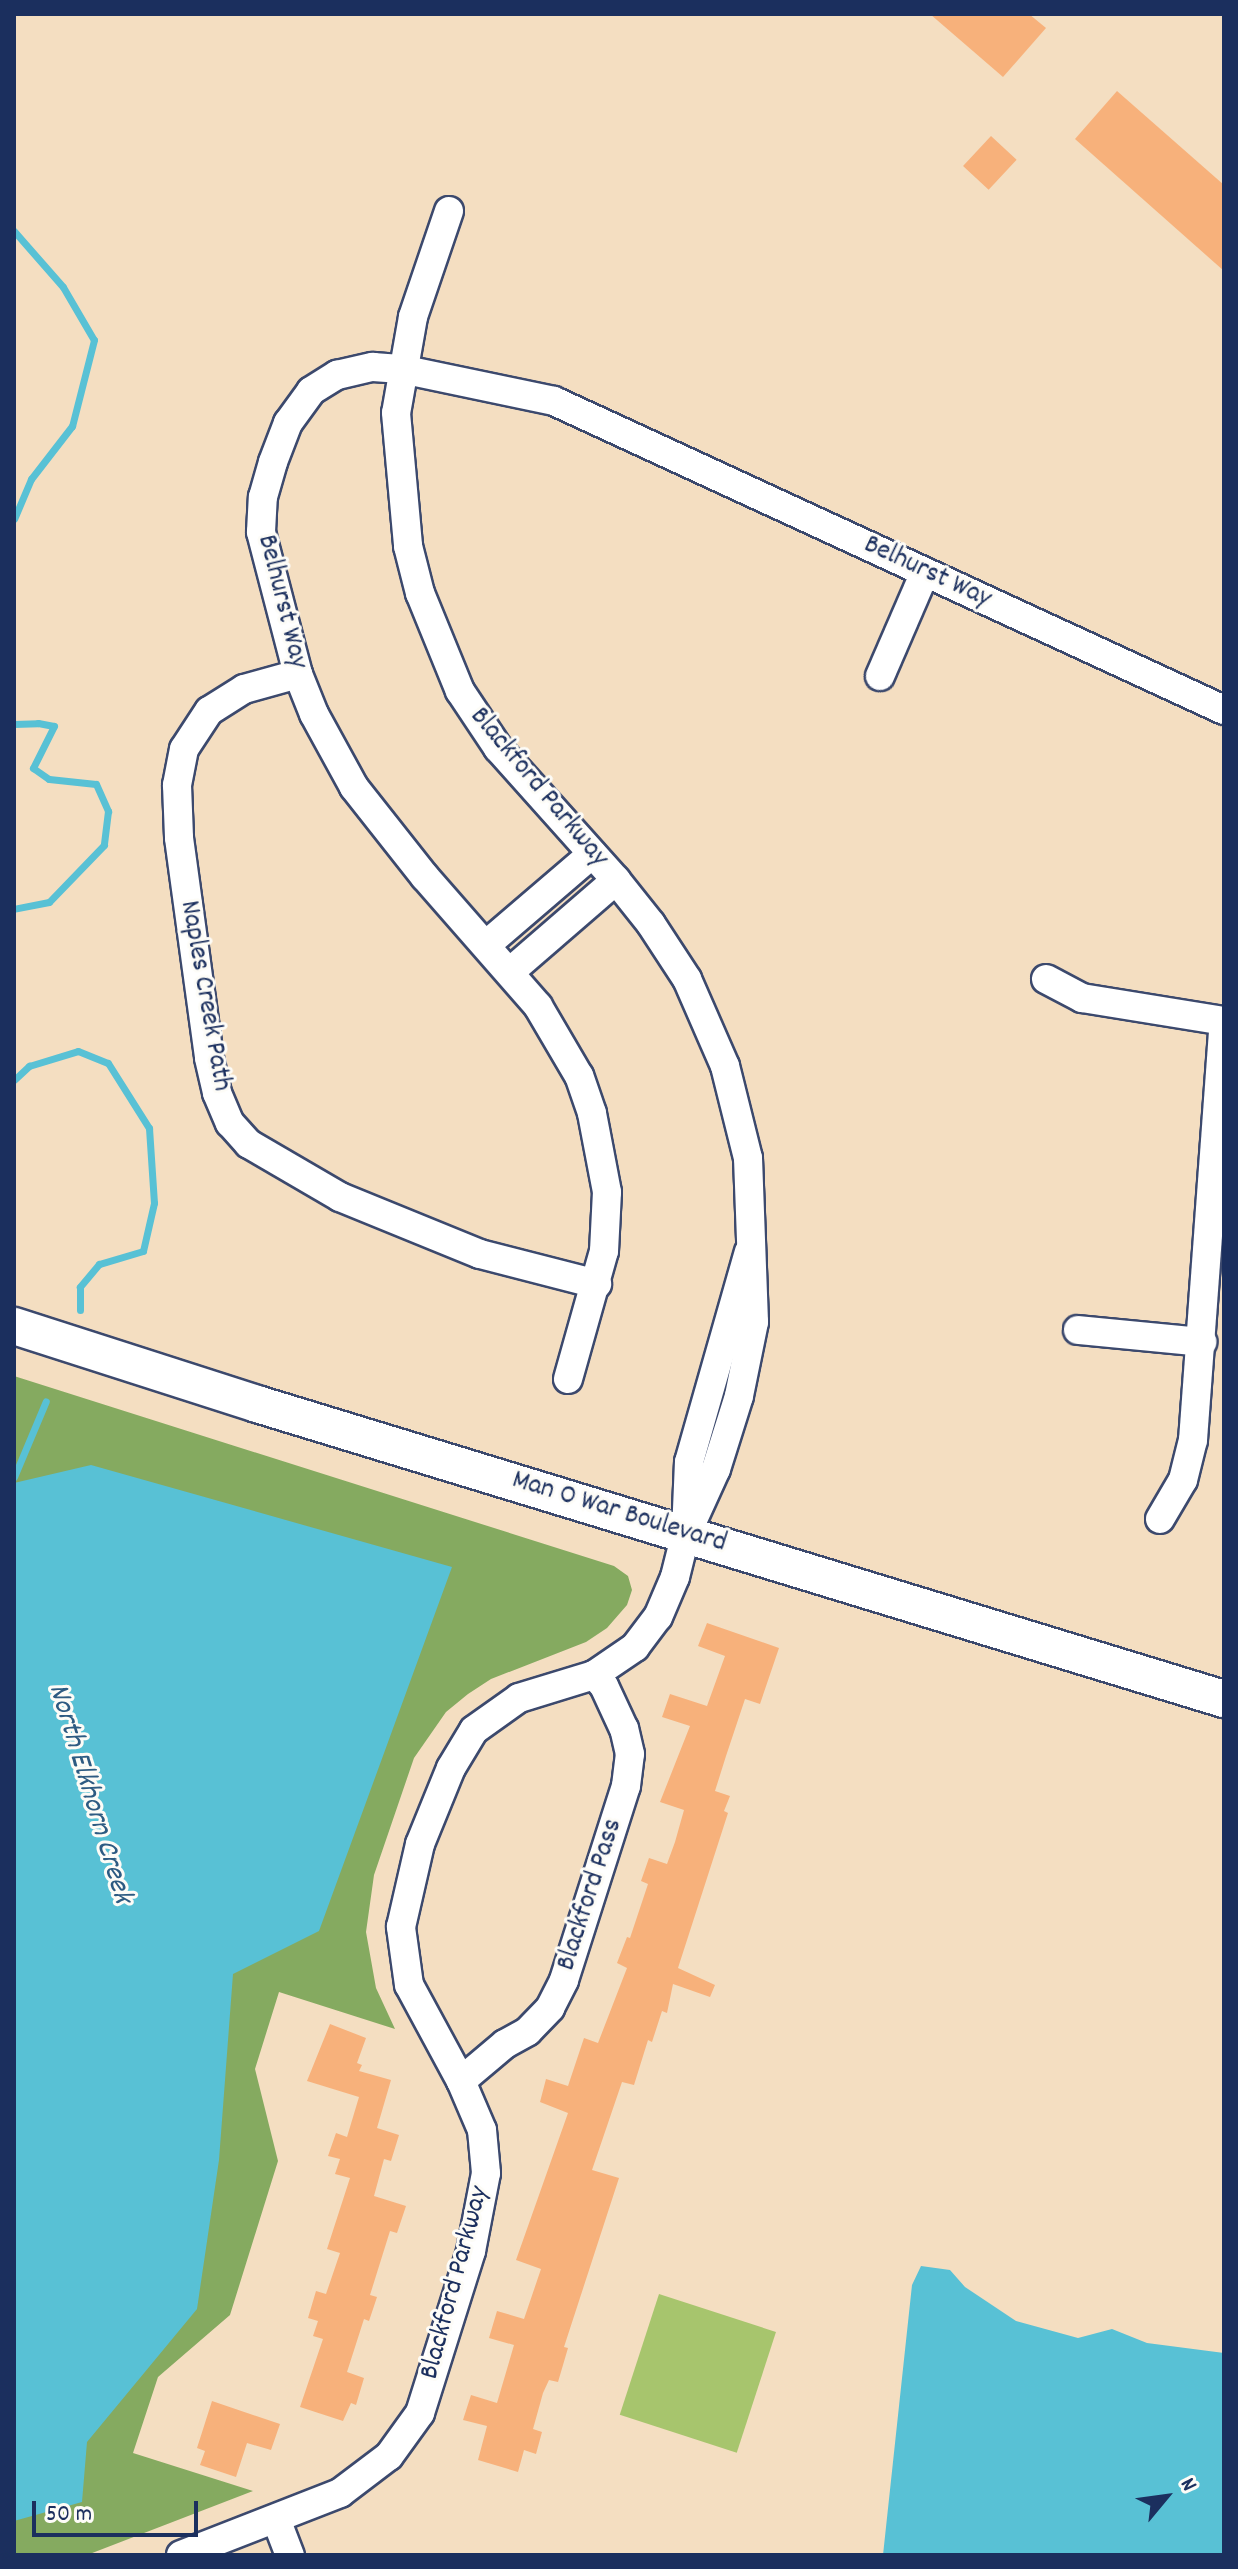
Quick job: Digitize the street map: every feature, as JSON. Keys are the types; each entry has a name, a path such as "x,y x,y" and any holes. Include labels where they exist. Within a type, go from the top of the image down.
{"main road":[{"name":"Man O War Boulevard","path":"14,1326 257,1404 1224,1699"}],"street":[{"name":"Blackford Parkway","path":"181,2555 340,2493 389,2456 420,2413 471,2251 486,2173 482,2130 461,2081 409,1985 401,1927 420,1844 451,1768 474,1730 519,1698 594,1675 635,1647 658,1617 675,1577 686,1533 689,1462 749,1252 748,1158 725,1066 687,979 651,924 616,880 498,748 460,691 436,639 411,558 402,501 396,413 401,369 413,317 449,211"},
{"name":"Belhurst Way","path":"568,1379 604,1251 607,1192 592,1113 560,1041 511,971 425,877 354,787 314,714 298,674 261,532 263,497 273,462 288,423 311,391 337,375 373,367 401,369 554,401 1224,710"},
{"path":"880,676 925,572"},
{"name":"Naples Creek Path","path":"298,674 244,689 209,711 184,749 177,785 179,838 209,1058 217,1093 230,1123 249,1144 340,1197 480,1254 597,1284"},
{"path":"486,945 592,854"},
{"path":"511,971 616,880"},
{"path":"1046,979 1082,998 1224,1022 1202,1342 1190,1453 1183,1480 1160,1519"},
{"path":"1078,1330 1202,1342"},
{"name":"Blackford Pass","path":"461,2081 505,2044 528,2031 550,2008 564,1980 626,1786 630,1754 624,1729 604,1686 594,1675"},
{"path":"276,2519 290,2555"}],"green space":[{"path":"14,1376 614,1566 628,1576 632,1590 627,1605 607,1628 586,1642 491,1679 468,1694 446,1712 414,1758 374,1875 366,1932 376,1988 395,2029 279,1992 255,2069 278,2161 230,2315 158,2377 133,2453 253,2491 87,2555 14,2555"},
{"path":"659,2294 776,2332 737,2453 620,2415"}],"water":[{"path":"91,1465 452,1567 319,1931 233,1974 219,2160 197,2309 87,2442 82,2502 14,2521 14,1483"},
{"path":"921,2266 950,2270 965,2287 1016,2321 1078,2338 1112,2329 1147,2343 1224,2353 1224,2555 883,2555 912,2285"}],"building":[{"path":"930,14 1029,14 1046,28 1003,77"},
{"path":"1117,91 1224,185 1224,271 1075,139"},
{"path":"991,136 1017,160 989,190 963,166"},
{"path":"707,1623 779,1648 760,1704 745,1699 726,1756 715,1791 730,1796 724,1811 728,1813 678,1968 715,1985 710,1997 673,1984 667,2013 662,2011 652,2042 648,2040 634,2085 622,2082 592,2170 619,2178 564,2347 568,2348 558,2382 549,2380 543,2393 533,2429 542,2432 536,2454 524,2450 518,2472 478,2460 487,2426 463,2420 471,2395 497,2403 514,2345 489,2338 497,2311 524,2319 541,2269 516,2260 568,2113 540,2102 546,2079 568,2086 584,2038 598,2043 627,1968 617,1963 627,1937 630,1938 648,1884 641,1881 649,1858 667,1864 675,1842 684,1810 660,1802 690,1726 662,1717 670,1694 707,1706 725,1656 698,1646"},
{"path":"330,2024 366,2038 357,2063 362,2065 359,2071 391,2080 377,2128 399,2135 391,2161 384,2159 374,2196 406,2206 397,2233 390,2231 370,2295 377,2297 369,2321 364,2319 347,2372 364,2378 356,2405 351,2403 343,2421 300,2407 323,2339 313,2336 318,2321 308,2318 316,2291 326,2294 340,2253 327,2249 350,2178 335,2174 340,2159 328,2156 336,2133 347,2137 359,2097 307,2081"},
{"path":"212,2401 280,2424 271,2450 247,2443 236,2477 200,2465 205,2451 197,2448"}],"waterway":[{"name":"North Elkhorn Creek","path":"14,231 63,287 94,340 72,426 31,479 14,519"},
{"name":"North Elkhorn Creek","path":"14,724 54,726 33,768 49,779 96,784 108,811 104,845 49,902 14,909"},
{"name":"North Elkhorn Creek","path":"14,1080 29,1066 78,1051 108,1063 149,1128 154,1203 143,1251 99,1264 80,1287 80,1310"},
{"name":"North Elkhorn Creek","path":"14,1477 46,1401"}]}
